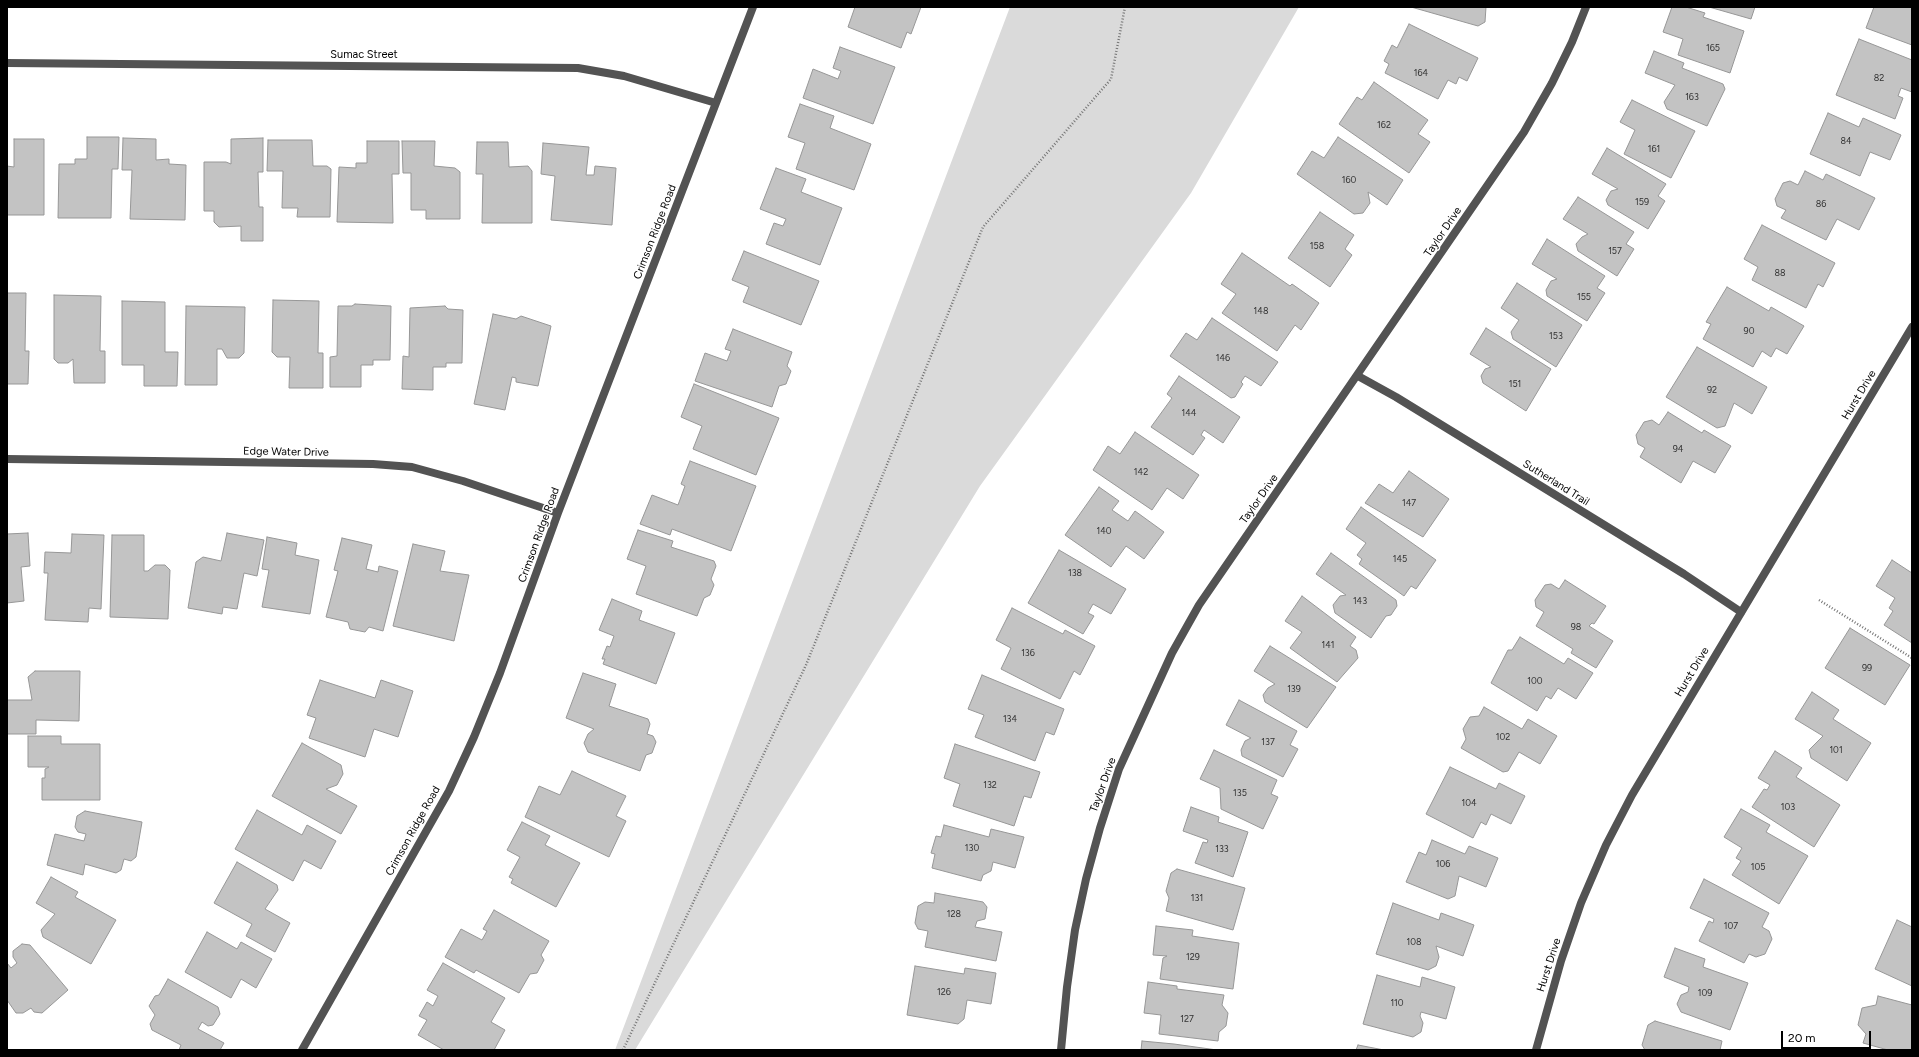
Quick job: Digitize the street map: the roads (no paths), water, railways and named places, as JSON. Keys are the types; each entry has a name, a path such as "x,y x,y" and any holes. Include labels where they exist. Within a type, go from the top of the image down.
{"street":[{"name":"Crimson Ridge Road","path":"302,1050 449,791 474,738 500,673 558,513 753,7"},
{"name":"Taylor Drive","path":"1061,1050 1067,987 1075,930 1086,879 1100,828 1119,769 1172,653 1199,605 1358,376 1524,132 1552,83 1572,42 1586,7"},
{"name":"Sumac Street","path":"7,63 578,68 624,76 716,103"},
{"name":"Hurst Drive","path":"1536,1050 1561,961 1581,903 1606,845 1654,755 1912,328"},
{"name":"Sutherland Trail","path":"1358,376 1396,397 1684,574 1741,612"},
{"name":"Edge Water Drive","path":"7,459 373,464 412,467 463,480 558,513"}]}
